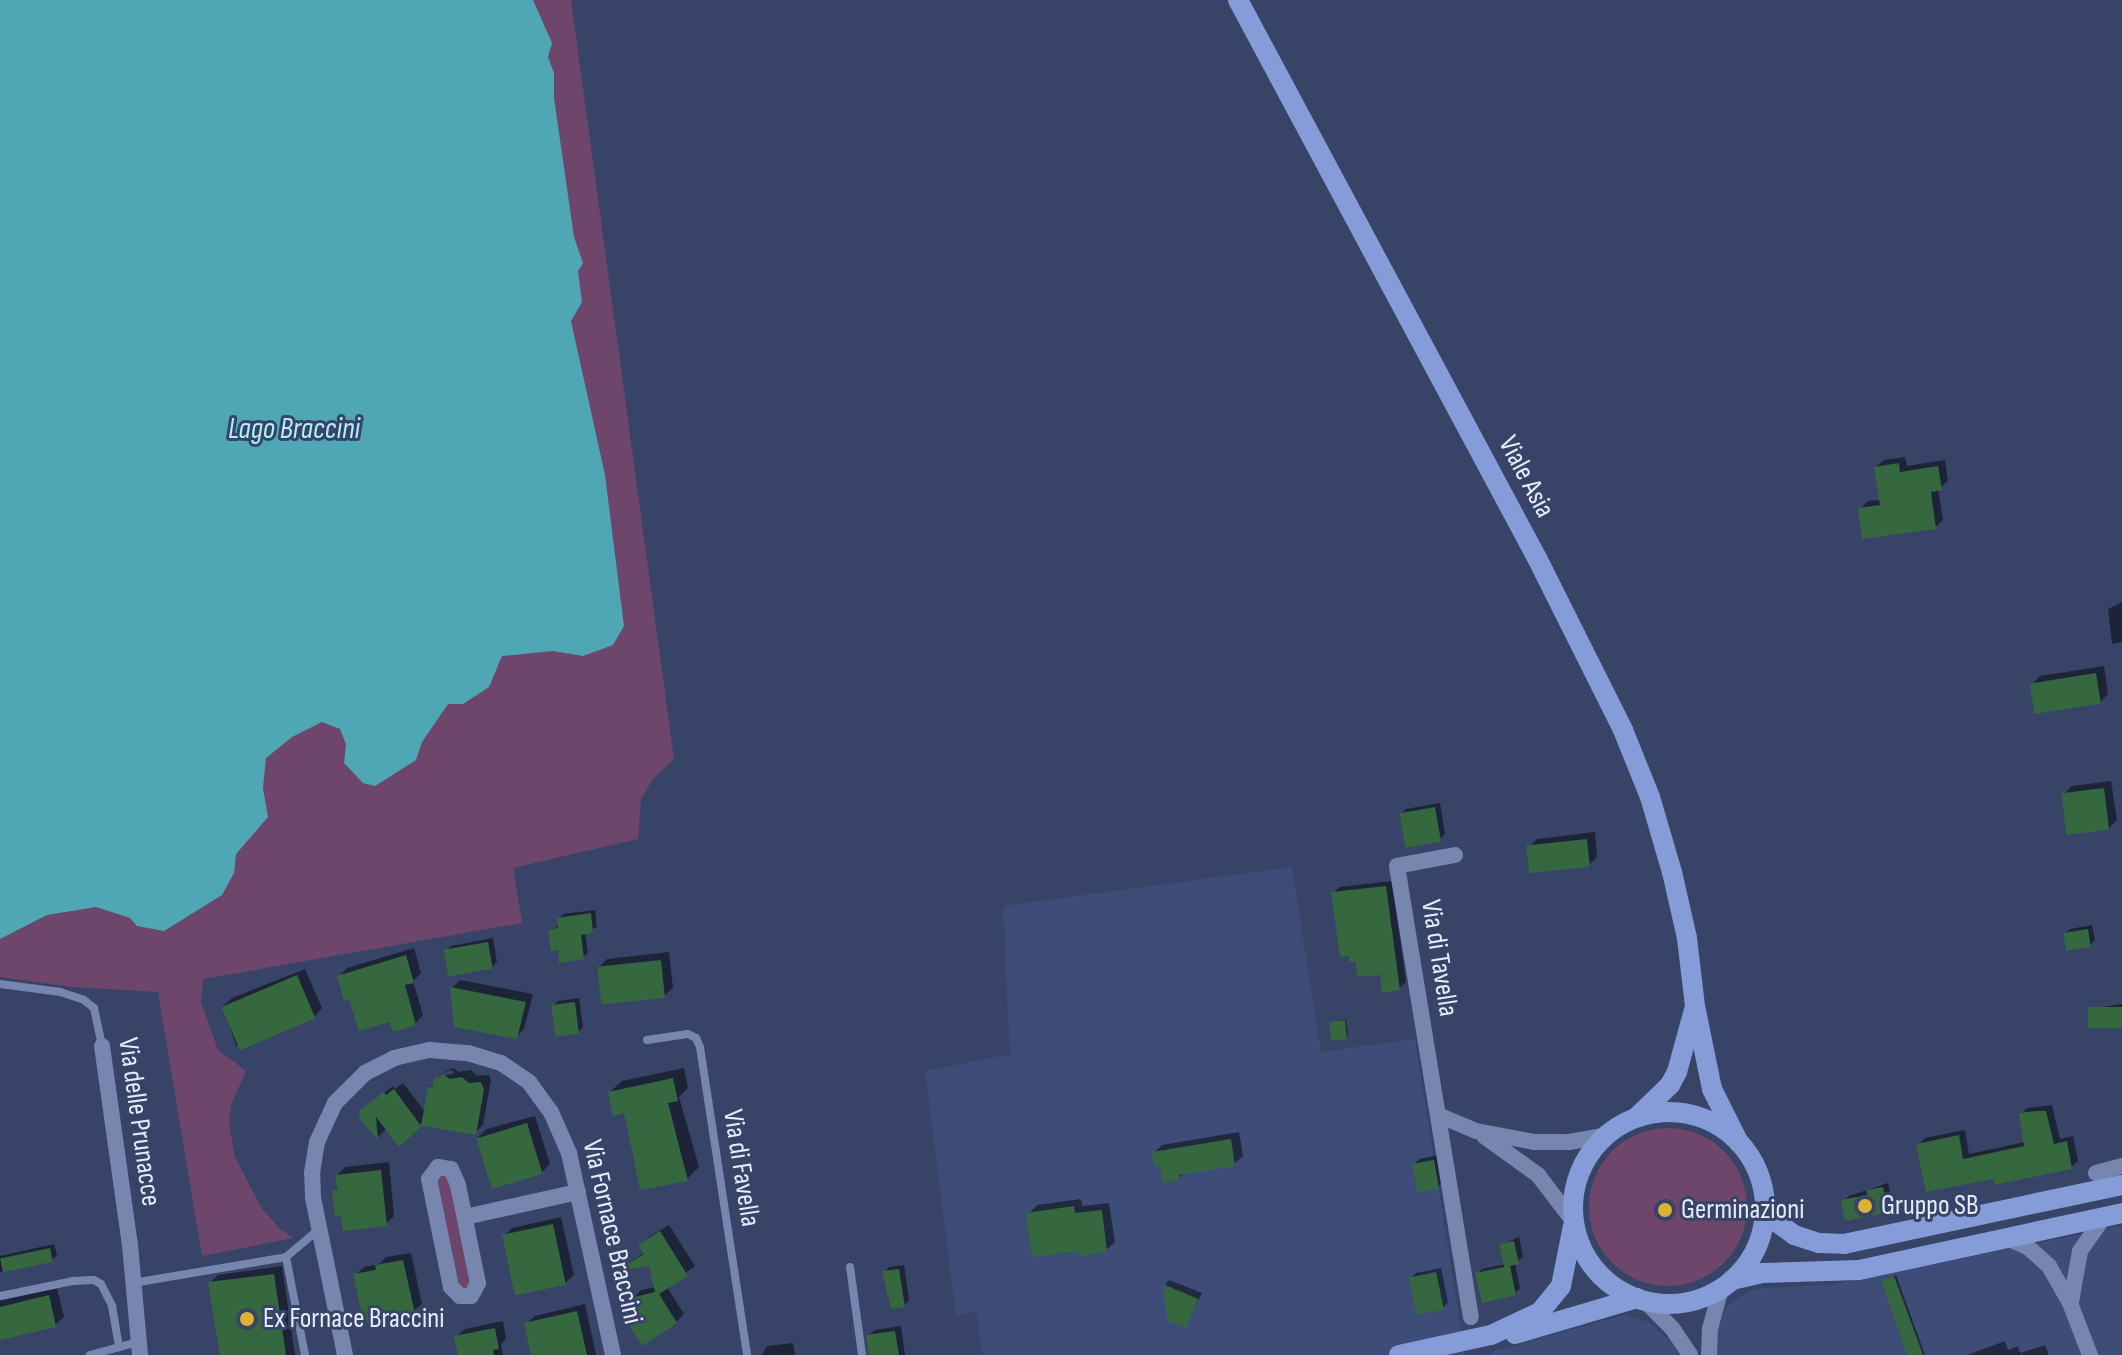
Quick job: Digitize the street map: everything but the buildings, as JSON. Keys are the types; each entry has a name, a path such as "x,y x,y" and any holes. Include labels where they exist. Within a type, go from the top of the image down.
{"main road":[{"name":"Viale Asia","path":"1238,0 1601,679 1641,773 1666,849 1687,938 1695,1006 1712,1089 1739,1143"},
{"path":"1491,1335 1532,1317 1557,1294 1564,1276 1574,1222 1574,1190 1579,1174 1595,1146 1635,1118 1670,1085 1677,1072 1695,1006"},
{"path":"1635,1118 1667,1112 1691,1115 1713,1123 1739,1143 1761,1183 1764,1213 1754,1251 1725,1285"},
{"path":"1764,1213 1794,1235 1819,1243 1844,1244 2122,1185"},
{"path":"1399,1355 1491,1335 1529,1331 1641,1299 1692,1300 1762,1273 1859,1270 2113,1215"},
{"path":"1574,1222 1591,1265 1607,1281 1641,1299"}],"street":[{"name":"Via di Tavella","path":"1455,855 1397,866 1471,1317"},
{"name":"Via delle Prunacce","path":"102,1046 139,1349"},
{"name":"Via Fornace Braccini","path":"345,1355 319,1229 312,1173 317,1142 328,1114 365,1073 383,1062 419,1051 476,1055 501,1063 529,1082 562,1133 613,1355"},
{"path":"1438,1115 1476,1131 1538,1175 1574,1222"},
{"path":"1476,1131 1556,1143 1607,1135"},
{"path":"2096,1173 2122,1166"},
{"path":"447,1167 454,1174 465,1217 478,1283 475,1293 465,1297 456,1294 451,1287 429,1179 434,1169 447,1167"},
{"path":"465,1217 578,1192"},
{"path":"2070,1303 2080,1251 2113,1215"},
{"path":"2007,1238 2038,1255 2049,1266 2070,1303 2090,1355"},
{"path":"1709,1355 1710,1329 1725,1285"},
{"path":"1641,1299 1672,1328 1690,1355"}],"lane":[{"name":"Via delle Prunacce","path":"0,984 60,992 84,1000 94,1008 102,1046"},
{"name":"Via di Favella","path":"647,1040 688,1034 696,1038 700,1047 747,1355"},
{"path":"133,1283 286,1257 319,1229"},
{"path":"286,1257 305,1355"},
{"path":"850,1267 862,1355"},
{"path":"0,1296 73,1281 94,1280 101,1284 112,1306 119,1347"},
{"path":"90,1355 119,1347 139,1349"}],"shaded area":[{"name":"Lago Braccini","path":"0,0 571,0 674,759 652,780 641,800 638,839 513,868 522,923 203,979 201,1002 218,1050 246,1071 231,1105 229,1124 235,1157 262,1209 281,1230 294,1238 202,1256 158,992 73,987 0,977"},
{"path":"1292,867 1321,1052 1415,1039 1465,1355 983,1355 976,1312 956,1315 925,1071 1010,1054 1003,906"},
{"path":"1668,1128 1698,1134 1724,1151 1741,1177 1747,1207 1741,1237 1724,1263 1698,1280 1668,1286 1638,1280 1612,1263 1595,1237 1589,1207 1595,1177 1612,1151 1638,1134"},
{"path":"441,1175 449,1179 471,1283 469,1291 457,1286 437,1177"},
{"path":"2122,1226 2122,1355 1710,1355 1725,1308 1753,1289 1835,1284"},
{"path":"1624,1315 1648,1322 1687,1355 1481,1355"}],"water":[{"name":"Lago Braccini","path":"0,0 533,0 552,43 548,57 554,73 554,98 574,237 583,263 578,271 582,302 571,321 605,475 624,626 613,645 583,656 553,651 502,656 489,687 463,704 448,704 422,742 416,760 375,786 363,783 344,763 346,744 340,729 322,722 292,737 266,758 263,788 268,817 236,854 234,873 222,895 164,931 137,926 130,918 96,907 47,915 0,939"}],"place":[{"name":"Gruppo SB","path":"1865,1206"},
{"name":"Germinazioni","path":"1665,1210"},
{"name":"Ex Fornace Braccini","path":"247,1319"}]}
